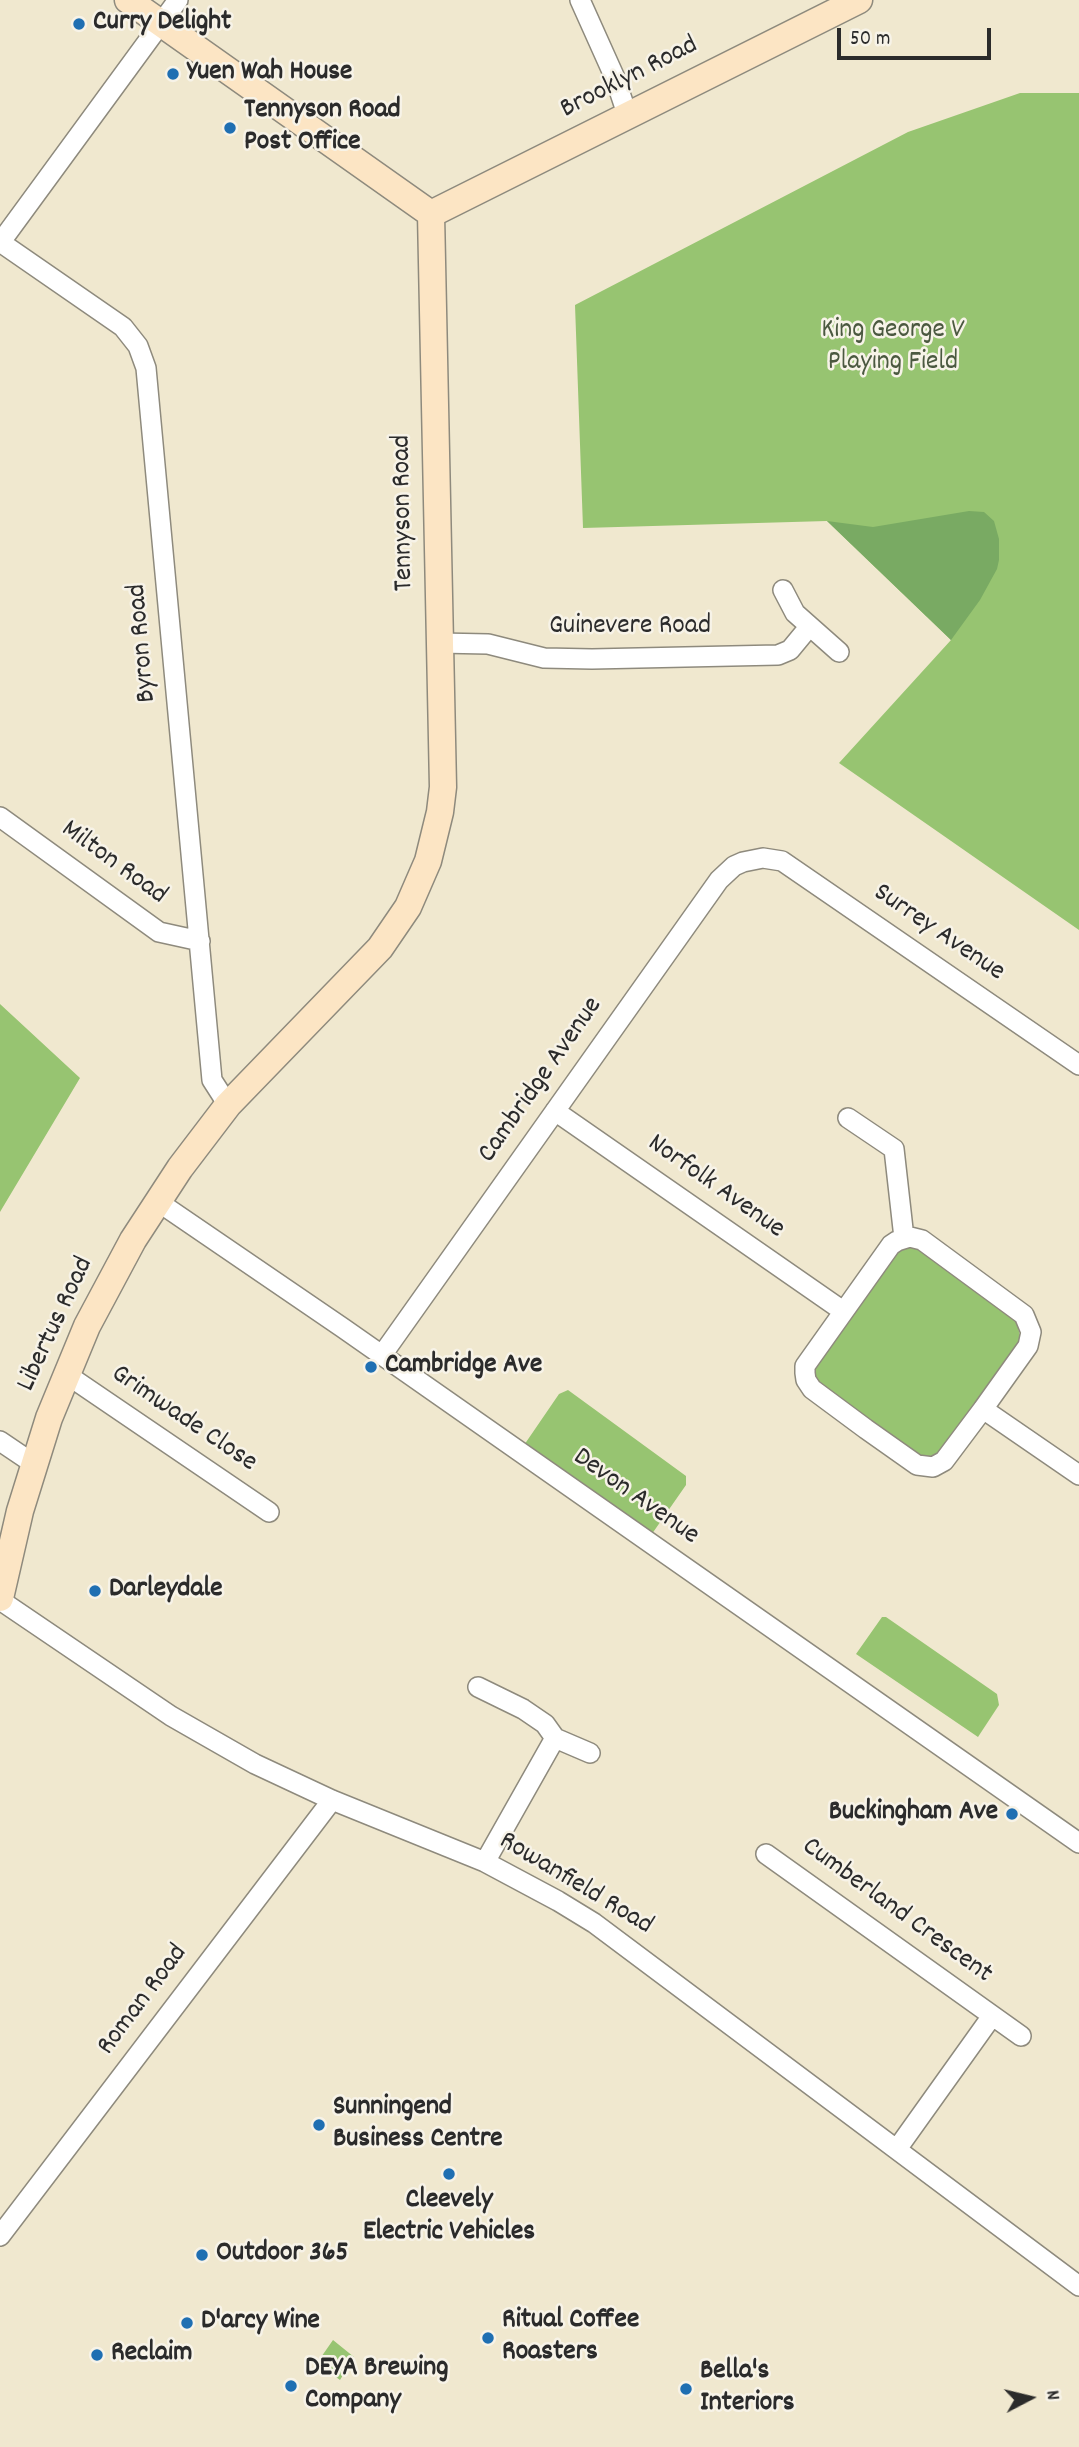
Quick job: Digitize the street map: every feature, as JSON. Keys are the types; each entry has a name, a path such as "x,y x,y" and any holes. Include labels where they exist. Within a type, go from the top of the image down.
{"street":[{"path":"128,0 430,214"},
{"path":"0,242 177,0"},
{"path":"580,0 615,78 628,117"},
{"name":"Brooklyn Road","path":"430,214 859,0"},
{"name":"Tennyson Road","path":"228,1105 380,948 408,907 419,885 435,837 443,787 430,214"},
{"name":"Byron Road","path":"0,242 123,327 143,357 212,1080 228,1105"},
{"path":"783,590 795,613 839,652"},
{"name":"Guinevere Road","path":"439,643 488,644 544,657 592,659 778,655 790,650 810,627"},
{"name":"Milton Road","path":"0,817 159,932 200,941"},
{"name":"Surrey Avenue","path":"763,858 782,861 1079,1065"},
{"name":"Cambridge Avenue","path":"382,1355 719,880 734,866 763,858"},
{"name":"Libertus Road","path":"0,1599 20,1511 66,1374 111,1279 157,1201 228,1105"},
{"name":"Norfolk Avenue","path":"555,1111 844,1311"},
{"path":"848,1118 894,1149 904,1238"},
{"name":"Devon Avenue","path":"157,1201 382,1355 1079,1843"},
{"path":"904,1238 922,1240 1024,1315 1031,1332 1028,1346 983,1409 939,1465 925,1467 917,1465 812,1389 806,1380 805,1366 844,1311 891,1245 904,1238"},
{"name":"Grimwade Close","path":"66,1374 269,1512"},
{"path":"983,1409 1079,1475"},
{"path":"0,1441 34,1464"},
{"name":"Rowanfield Road","path":"0,1599 172,1716 255,1764 332,1800 485,1862 558,1901 628,1947 1079,2286"},
{"path":"478,1687 523,1709 545,1724 555,1738 590,1753"},
{"path":"485,1862 555,1738"},
{"name":"Roman Road","path":"0,2236 332,1800"},
{"name":"Cumberland Crescent","path":"766,1854 1021,2036"},
{"name":"Cumberland Crescent","path":"897,2149 992,2016"}],"green space":[{"name":"King George V Playing Field","path":"1020,93 1079,93 1079,930 839,763 951,640 827,521 583,528 575,305 908,132"},
{"path":"969,511 984,512 994,521 999,539 999,560 980,600 951,640 827,521 873,527"},
{"path":"0,1004 80,1078 0,1212"},
{"path":"905,1246 918,1247 1015,1317 1020,1335 1020,1341 940,1453 927,1457 916,1455 820,1387 814,1370 814,1363 893,1250"},
{"path":"568,1390 686,1476 686,1485 647,1541 520,1451 559,1394"},
{"path":"882,1617 886,1617 997,1694 999,1705 978,1737 856,1654"},
{"path":"333,2340 354,2357 340,2380 317,2363"}],"place":[{"name":"Curry Delight","path":"79,24"},
{"name":"Yuen Wah House","path":"173,74"},
{"name":"Tennyson Road Post Office","path":"230,128"},
{"name":"Cambridge Ave","path":"371,1367"},
{"name":"Darleydale","path":"95,1591"},
{"name":"Buckingham Ave","path":"1012,1814"},
{"name":"Sunningend Business Centre","path":"319,2125"},
{"name":"Cleevely Electric Vehicles","path":"449,2174"},
{"name":"Outdoor 365","path":"202,2255"},
{"name":"D'arcy Wine","path":"187,2323"},
{"name":"Ritual Coffee Roasters","path":"488,2338"},
{"name":"Reclaim","path":"97,2355"},
{"name":"DEYA Brewing Company","path":"291,2386"},
{"name":"Bella's Interiors","path":"686,2389"}]}
